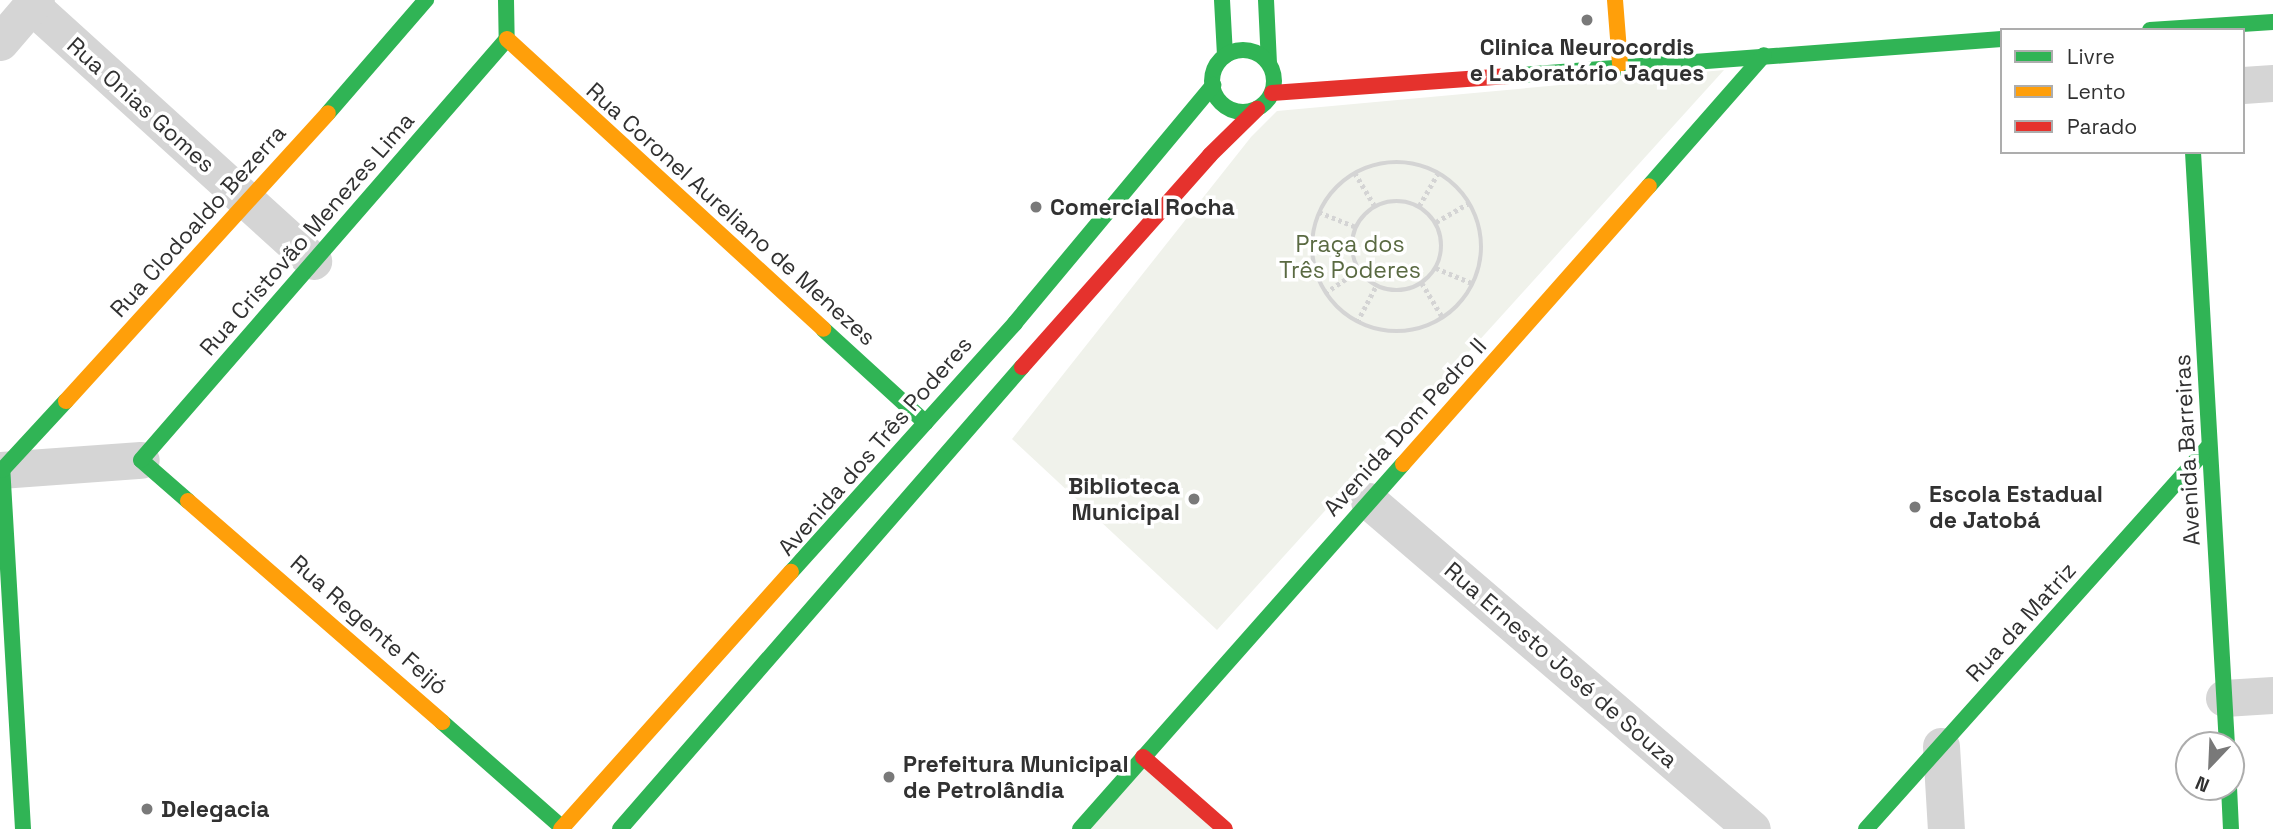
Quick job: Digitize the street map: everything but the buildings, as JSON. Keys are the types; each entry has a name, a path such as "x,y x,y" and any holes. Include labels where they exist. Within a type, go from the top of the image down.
{"street":[{"name":"Rua Clodoaldo Bezerra","path":"1,470 249,203 426,0"},
{"path":"506,0 507,39"},
{"path":"1222,0 1226,56"},
{"path":"1266,0 1269,63 1274,77 1272,93 1257,109 1229,108 1217,99 1213,72 1226,56 1248,51 1269,63"},
{"path":"1615,0 1619,64"},
{"name":"Rua Onias Gomes","path":"34,3 313,261"},
{"path":"0,42 34,3"},
{"path":"2198,28 2273,22"},
{"name":"Rua Cristovão Menezes Lima","path":"141,460 507,39"},
{"name":"Rua Coronel Aureliano de Menezes","path":"507,39 926,423"},
{"path":"1272,93 1619,64 2000,40"},
{"name":"Avenida Dom Pedro II","path":"1080,829 1764,55"},
{"path":"2245,85 2273,83"},
{"name":"Avenida dos Três Poderes","path":"620,829 719,687 926,423 1213,85"},
{"name":"Avenida dos Três Poderes","path":"562,829 719,687 978,417 1210,155 1257,109"},
{"name":"Avenida Barreiras","path":"2193,154 2226,731"},
{"name":"Rua da Matriz","path":"1866,829 2209,446"},
{"path":"23,829 1,470 141,460"},
{"name":"Rua Regente Feijó","path":"141,460 562,829"},
{"name":"Rua Ernesto José de Souza","path":"1369,501 1752,829"},
{"path":"2224,698 2273,695"},
{"path":"1941,746 1946,829"},
{"path":"1143,757 1225,829"},
{"path":"2230,801 2231,829"}],"path":[{"path":"1384,163 1415,164 1438,173 1469,203 1481,237 1481,262 1474,284 1443,318 1408,331 1381,331 1357,323 1325,293 1312,256 1319,212 1336,187 1355,173 1384,163"},
{"path":"1355,173 1375,206"},
{"path":"1419,206 1438,173"},
{"path":"1391,201 1419,206 1436,222 1442,240 1436,268 1422,283 1403,290 1376,285 1359,270 1352,250 1356,227 1375,206 1391,201"},
{"path":"1436,222 1469,203"},
{"path":"1319,212 1356,227"},
{"path":"1436,268 1474,284"},
{"path":"1325,293 1359,270"},
{"path":"1422,283 1443,318"},
{"path":"1357,323 1376,285"}],"green space":[{"name":"Praça dos Três Poderes","path":"1724,70 1217,630 1012,439 1251,137 1277,111"},
{"path":"1143,757 1225,829 1080,829"}],"traffic: fast":[{"path":"328,113 426,0"},
{"path":"506,0 507,39"},
{"path":"1222,0 1225,56"},
{"path":"1266,0 1269,63"},
{"path":"2181,28 2273,22"},
{"path":"188,501 141,460 507,39"},
{"path":"1522,75 2000,39"},
{"path":"1243,50 1255,52 1265,59 1272,69 1274,81 1272,93 1265,103 1255,110 1243,112 1231,110 1221,103 1214,93 1212,81 1214,69 1221,59 1231,52 1243,50"},
{"path":"1649,186 1764,55"},
{"path":"791,572 1015,323 1213,85"},
{"path":"2193,154 2226,731"},
{"path":"823,329 926,423"},
{"path":"620,829 1022,367"},
{"path":"23,829 2,470 66,401"},
{"path":"1866,829 2209,446"},
{"path":"1080,829 1403,464"},
{"path":"442,722 564,829"},
{"path":"2230,801 2231,829"}],"traffic: slow":[{"path":"1615,0 1620,64"},
{"path":"507,39 823,329"},
{"path":"66,401 328,113"},
{"path":"1403,464 1649,186"},
{"path":"188,501 442,722"},
{"path":"561,829 791,572"}],"traffic: jam":[{"path":"1272,93 1522,75"},
{"path":"1022,367 1210,155 1257,109"},
{"path":"1143,757 1225,829"}],"place":[{"name":"Clinica Neurocordis e Laboratório Jaques","path":"1587,20"},
{"name":"Comercial Rocha","path":"1036,207"},
{"name":"Biblioteca Municipal","path":"1194,499"},
{"name":"Escola Estadual de Jatobá","path":"1915,507"},
{"name":"Prefeitura Municipal de Petrolândia","path":"889,777"},
{"name":"Delegacia","path":"147,809"}]}
